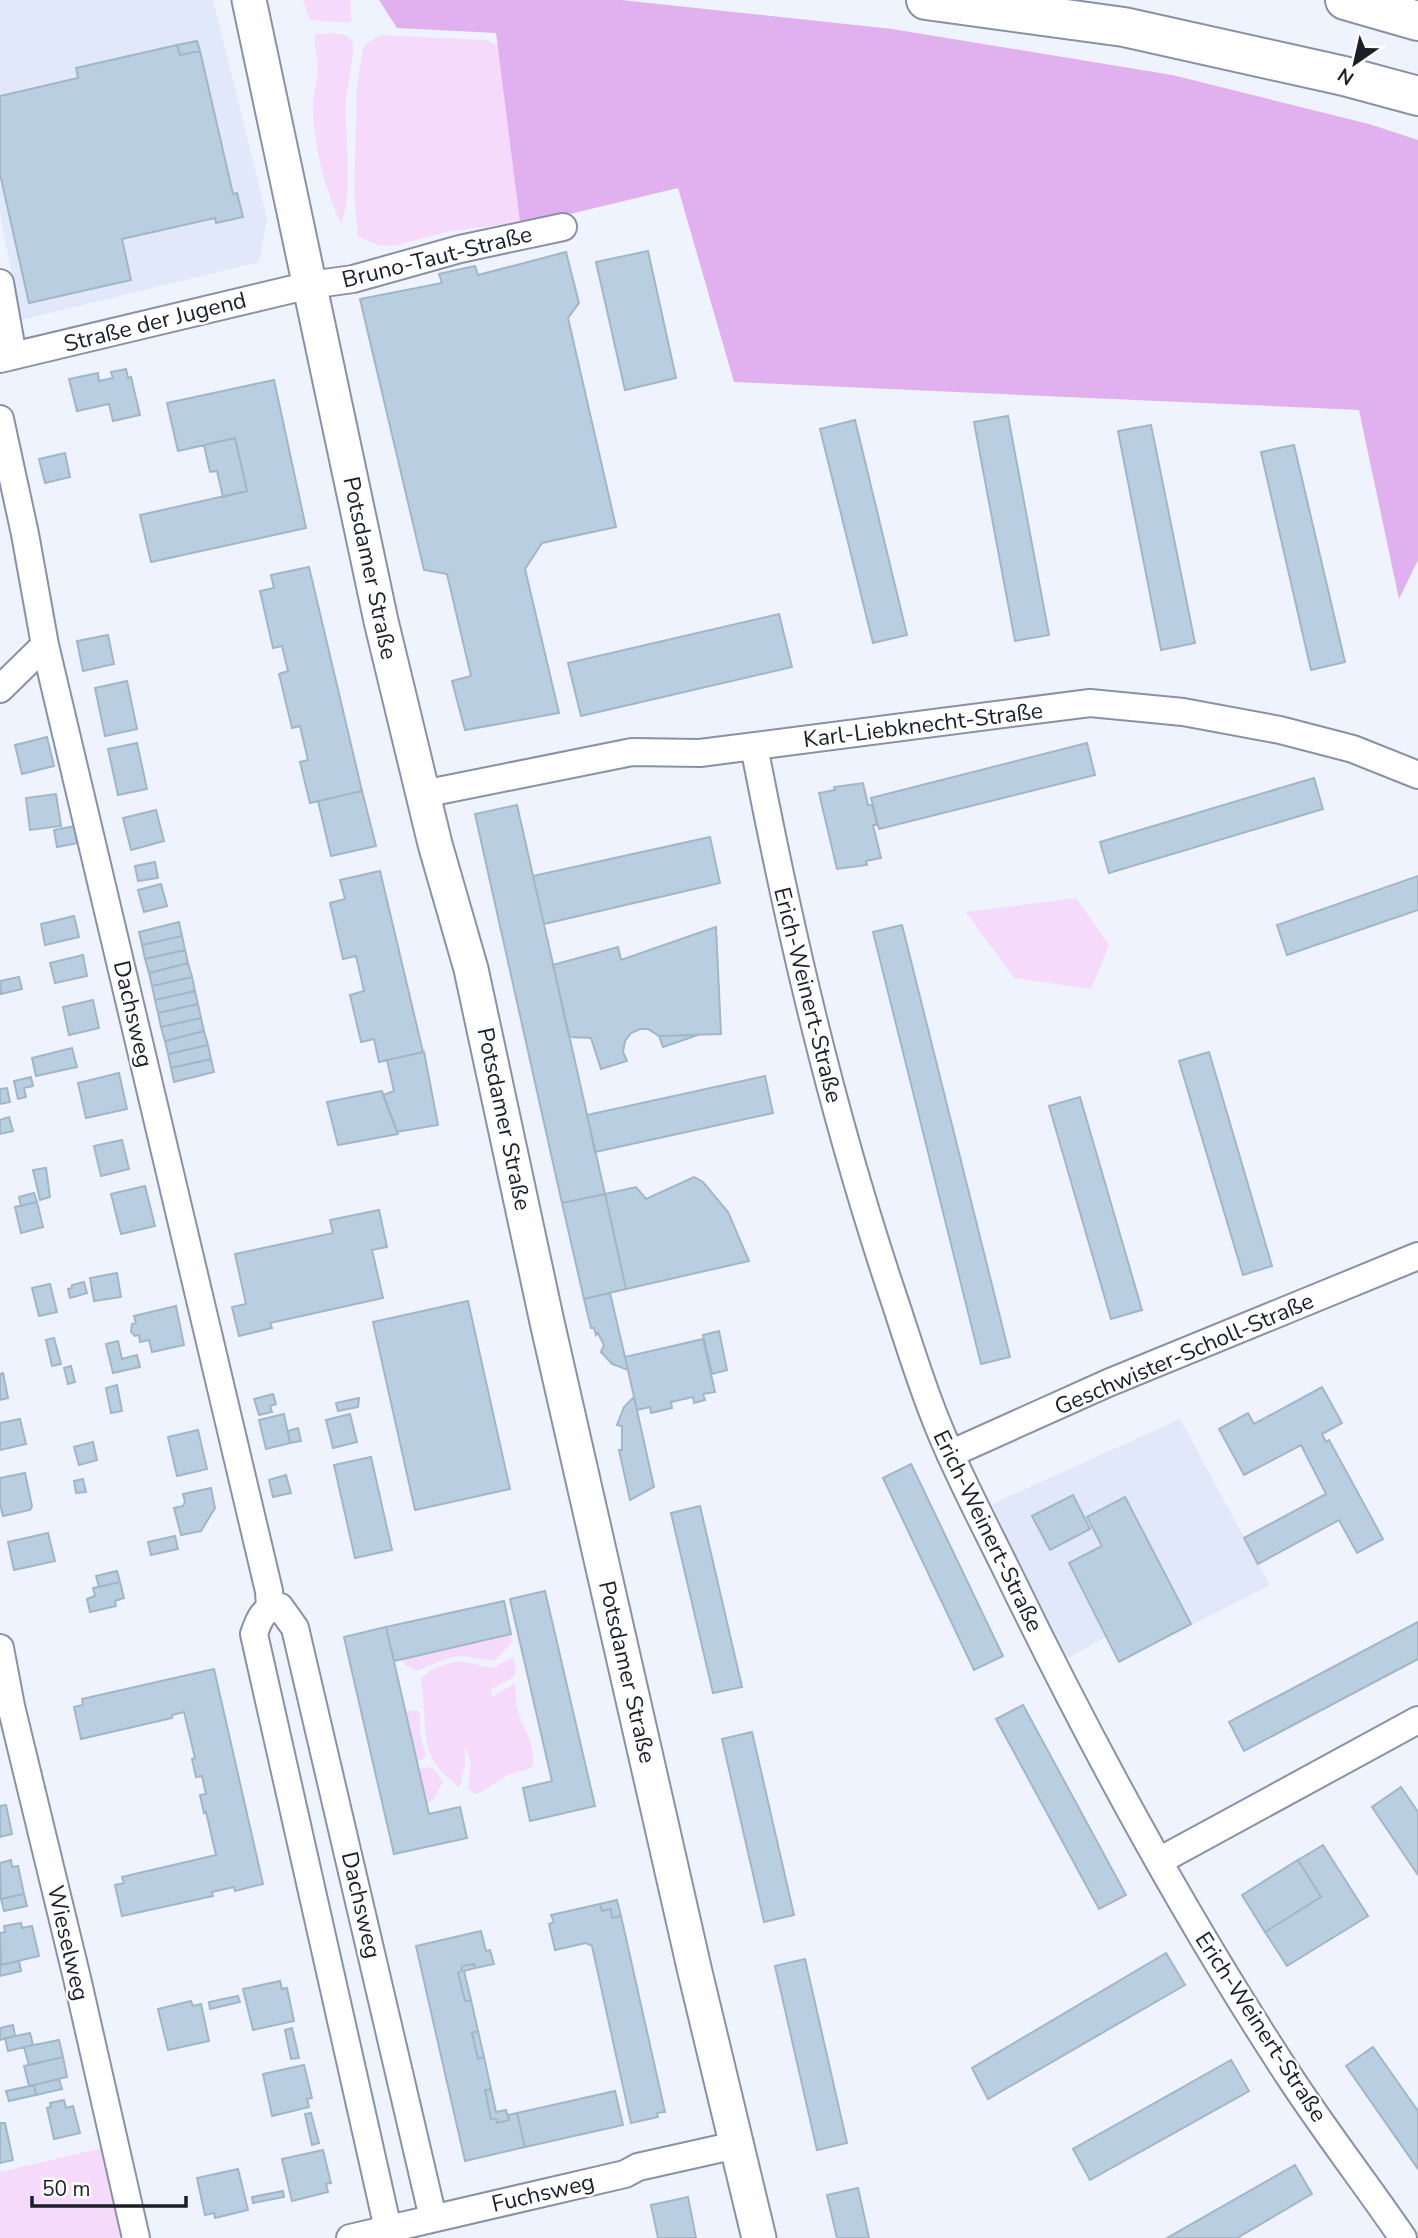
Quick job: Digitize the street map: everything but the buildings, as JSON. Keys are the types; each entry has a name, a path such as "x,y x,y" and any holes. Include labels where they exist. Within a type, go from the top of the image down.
{"highway":[{"path":"926,0 1124,27 1344,76 1418,96"},
{"path":"1345,0 1418,21"}],"main road":[{"name":"Potsdamer Straße","path":"249,0 381,621 423,794 474,981 547,1322 759,2238"}],"street":[{"name":"Bruno-Taut-Straße","path":"310,285 353,279 460,249 564,227"},
{"path":"0,283 7,357"},
{"name":"Straße der Jugend","path":"7,357 310,285"},
{"name":"Dachsweg","path":"0,419 45,645 269,1591 270,1608"},
{"path":"0,689 45,645"},
{"name":"Karl-Liebknecht-Straße","path":"423,794 632,752 700,753 1090,703 1183,712 1280,730 1353,749 1418,775"},
{"name":"Erich-Weinert-Straße","path":"754,746 783,897 815,1035 875,1243 922,1385 950,1454 1085,1728 1226,1977 1291,2079 1403,2238"},
{"name":"Geschwister-Scholl-Straße","path":"950,1454 1108,1383 1418,1256"},
{"name":"Dachsweg","path":"388,2229 254,1634 264,1612 270,1608 280,1608 295,1628 430,2225"},
{"name":"Wieselweg","path":"0,1648 11,1706 136,2238"},
{"path":"1159,1861 1418,1720"},
{"name":"Fuchsweg","path":"350,2238 388,2229 430,2225 625,2174 638,2167 736,2146"}],"shaded area":[{"path":"0,0 213,0 267,218 259,262 21,320 0,214"},
{"path":"303,0 350,0 352,19 349,23 310,20"},
{"path":"379,0 621,0 892,29 1172,75 1369,124 1418,140 1418,560 1399,599 1359,410 734,382 678,188 549,219 520,222 496,33 397,28"},
{"path":"316,34 345,36 353,45 346,100 347,196 341,224 325,182 316,139 313,109 318,66"},
{"path":"380,35 486,40 498,46 520,222 447,232 393,246 378,245 358,237 354,192 357,85 363,49"},
{"path":"1076,898 1109,945 1091,989 1014,978 966,912"},
{"path":"1180,1419 1270,1585 1119,1662 1106,1637 1064,1660 992,1504"},
{"path":"511,1634 512,1642 495,1661 451,1657 416,1671 405,1665 402,1659"},
{"path":"513,1657 516,1672 514,1677 491,1689 492,1697 514,1684 516,1704 533,1752 532,1767 508,1775 475,1794 468,1789 471,1762 465,1747 465,1764 458,1787 434,1762 425,1732 421,1678 435,1668 453,1662 493,1668"},
{"path":"417,1710 420,1713 420,1734 426,1757 417,1762 405,1712"},
{"path":"418,1769 434,1769 443,1782 433,1800 426,1804"},
{"path":"115,2145 136,2238 0,2238 0,2172"}]}
